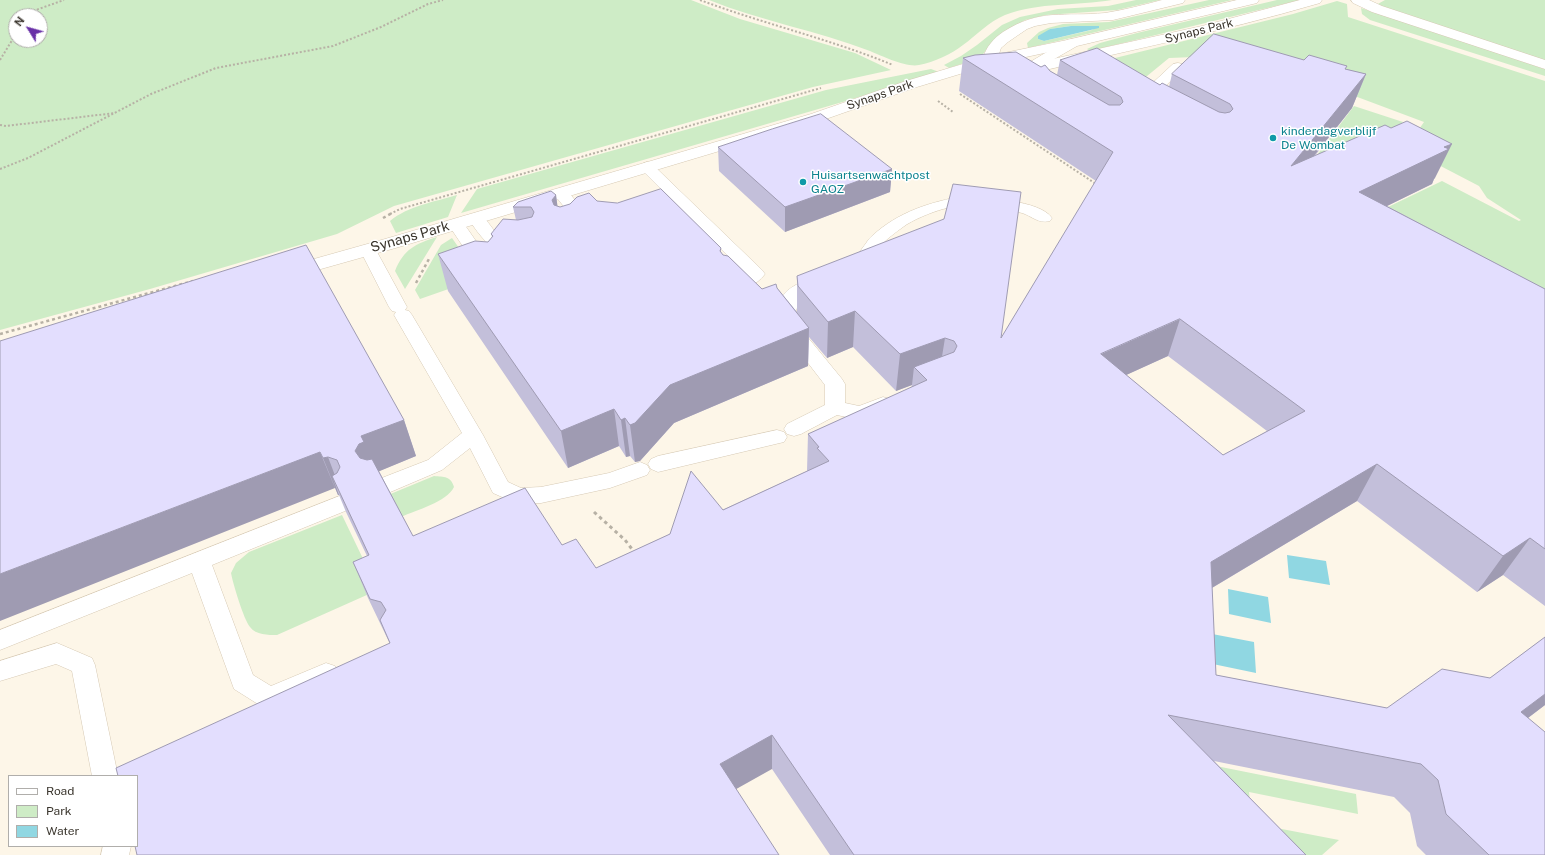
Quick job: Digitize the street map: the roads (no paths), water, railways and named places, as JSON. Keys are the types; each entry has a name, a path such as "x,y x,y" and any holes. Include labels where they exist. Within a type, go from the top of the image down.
{"street":[{"path":"989,60 992,52 1000,41 1023,25 1048,20 1104,17 1178,0"},
{"name":"Synaps Park","path":"270,277 368,250 818,117 881,93 989,60 987,79 1030,68 1081,58 1100,60 1315,0"},
{"path":"1358,0 1377,9 1545,65"},
{"path":"1030,68 1018,54 1018,46 1025,34 1048,20"},
{"path":"989,60 1072,43"},
{"name":"Synaps Park","path":"818,117 961,88"}],"lane":[{"name":"Synaps Park","path":"1030,68 1072,43 1254,0"},
{"path":"1146,105 1124,90 1150,93 1178,67"},
{"path":"1030,68 1040,91 1045,95"},
{"path":"648,167 756,274 749,280 732,287"},
{"path":"561,193 577,213 577,225 573,233 566,237"},
{"path":"835,408 835,384 787,324 786,311 792,296 813,282 844,269 863,258 877,240 899,222 939,205 964,201 992,203 1027,209 1044,218"},
{"path":"476,218 485,232 495,243 512,250 531,249"},
{"path":"456,224 490,273"},
{"path":"368,250 401,311 473,435 500,487 518,496 541,495 610,480 649,467 785,433 835,408 860,413 897,399"},
{"path":"382,487 435,465 473,435"},
{"path":"0,640 342,503"},
{"path":"198,561 243,682 270,698 343,666"},
{"path":"0,671 58,653 83,665 105,775"}],"water":[{"path":"1071,26 1099,26 1099,28 1044,41 1038,39 1038,36 1050,29"},
{"path":"1287,555 1326,561 1330,585 1289,578"},
{"path":"1228,589 1268,597 1271,623 1229,614"},
{"path":"1207,633 1254,642 1256,673 1208,663"}],"place":[{"name":"kinderdagverblijf De Wombat","path":"1273,138"},
{"name":"Huisartsenwachtpost GAOZ","path":"803,182"}]}
